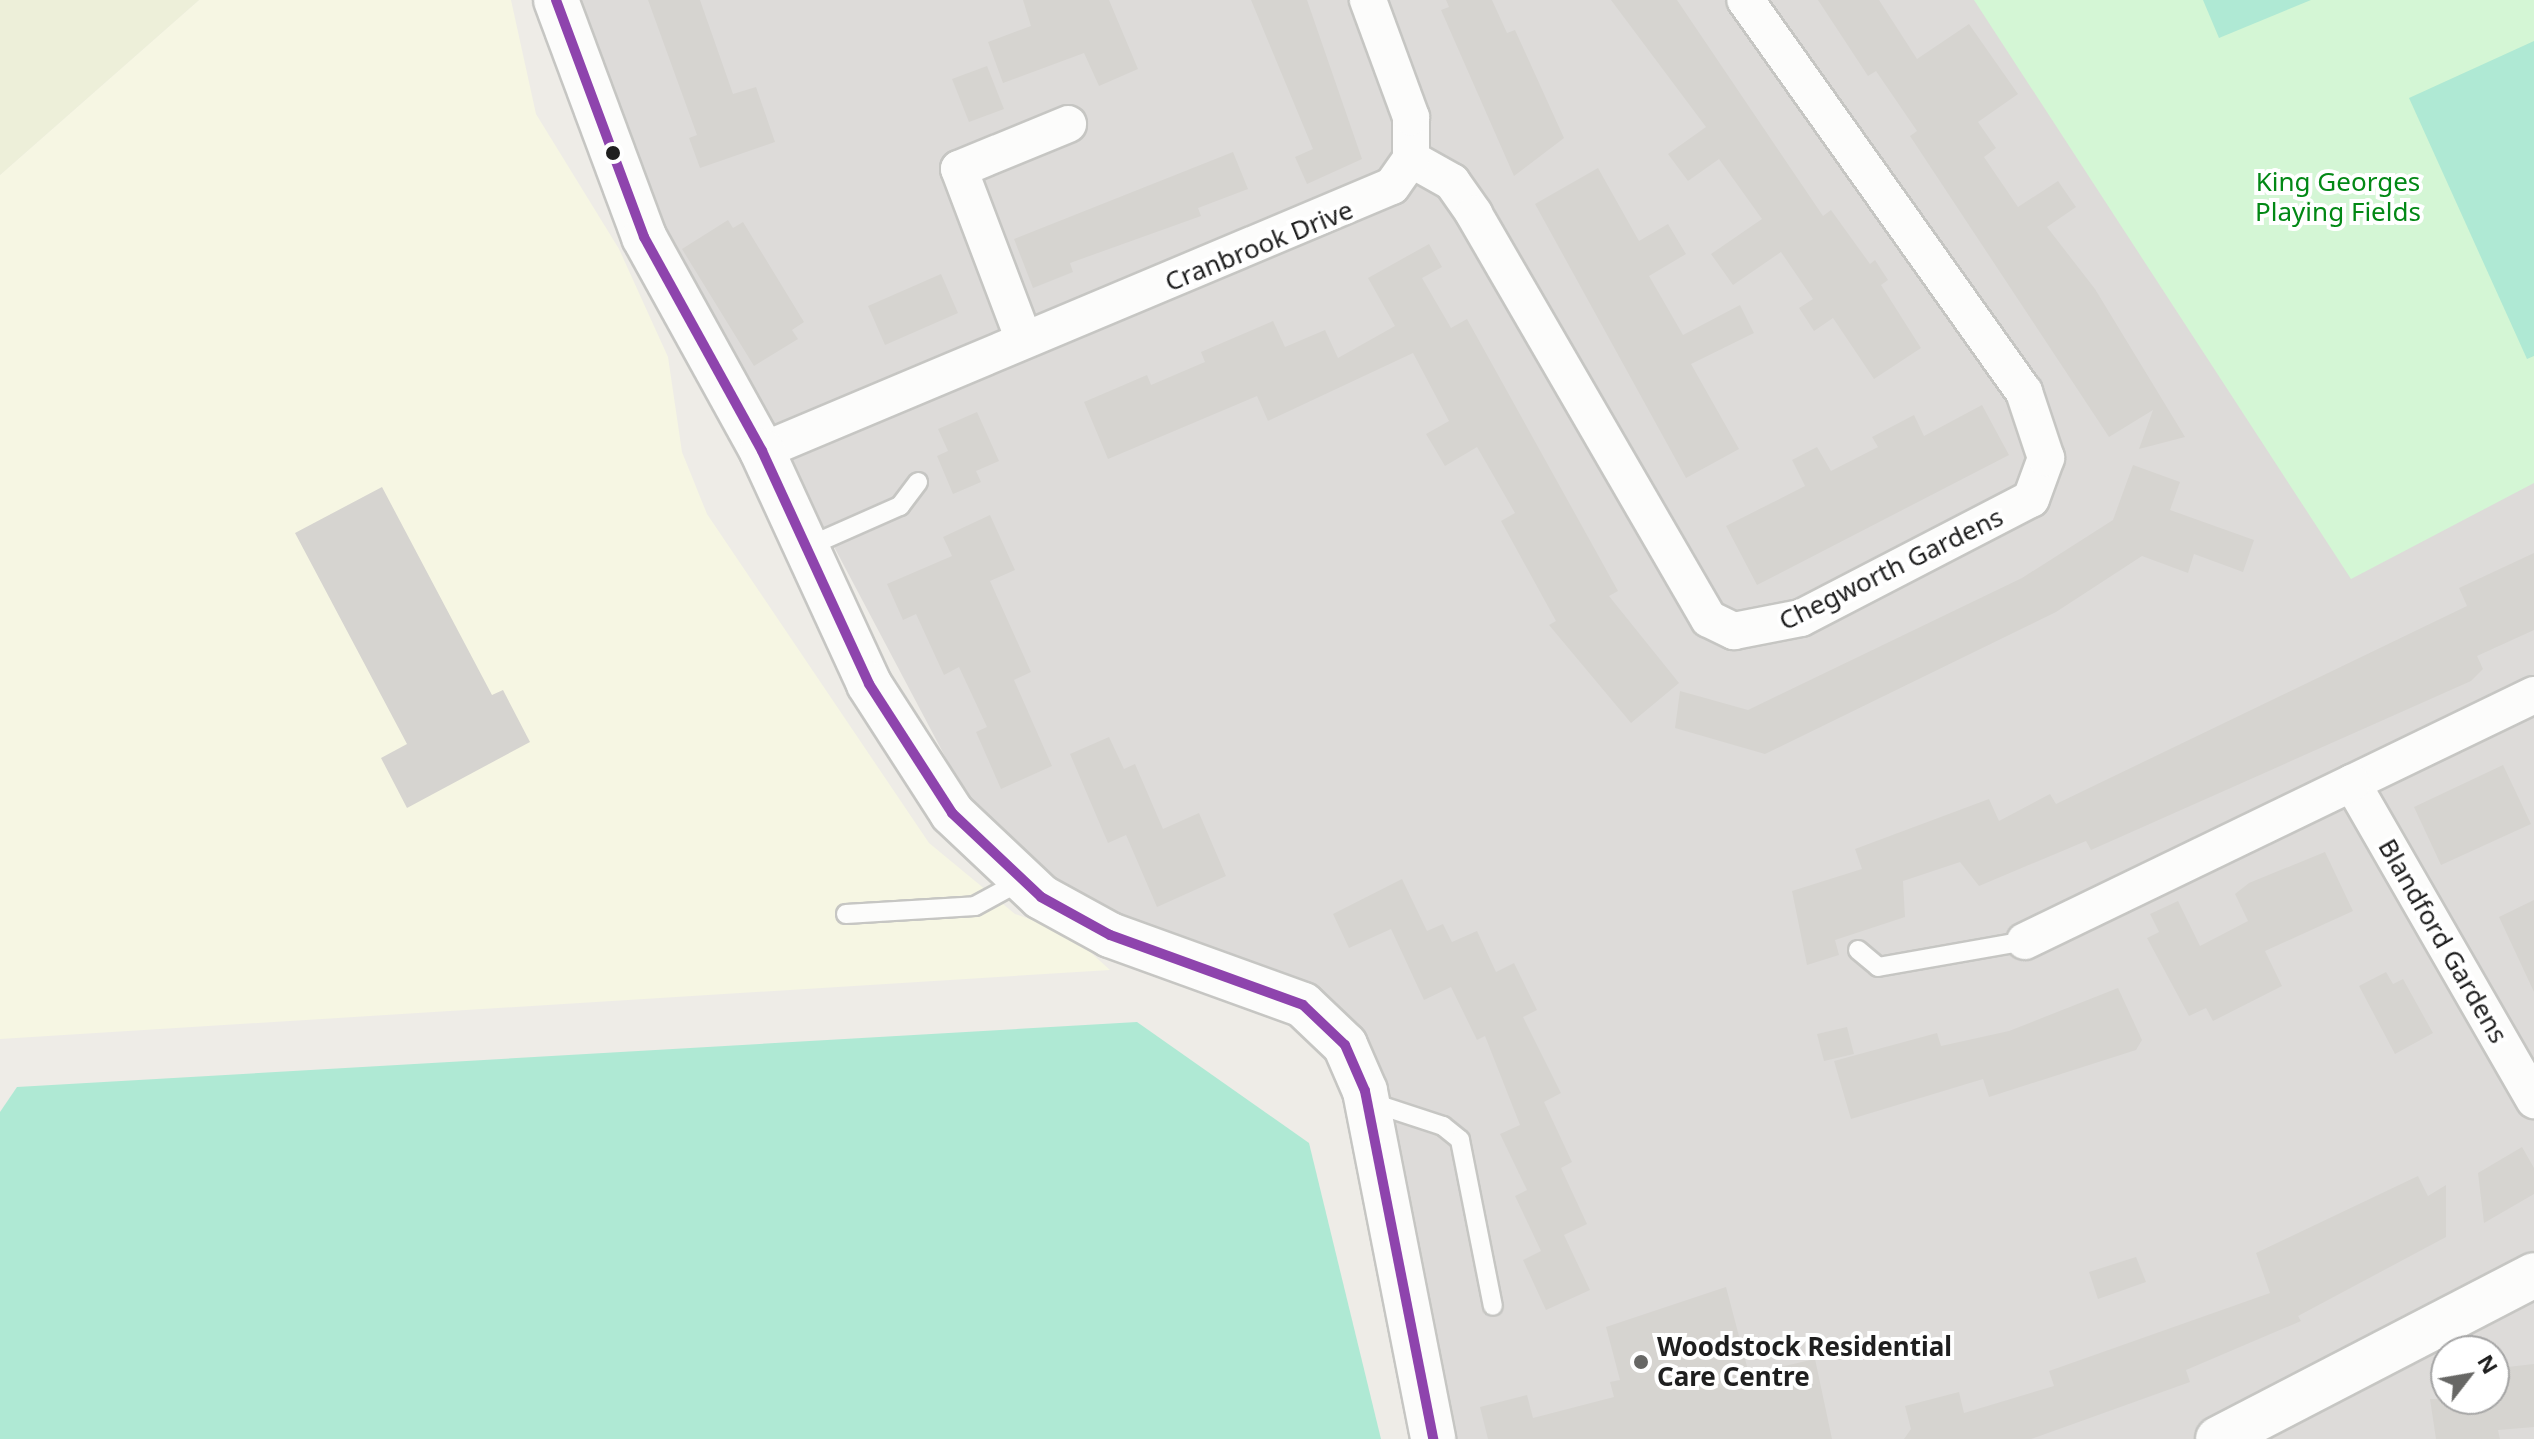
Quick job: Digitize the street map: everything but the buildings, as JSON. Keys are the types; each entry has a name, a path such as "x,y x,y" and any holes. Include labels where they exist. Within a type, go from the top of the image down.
{"street":[{"path":"556,0 644,237 762,451 906,750 952,813 1021,881 1110,935 1303,1005 1345,1045 1367,1101 1433,1439"},
{"path":"1368,0 1411,117 1411,159"},
{"name":"Chegworth Gardens","path":"1411,159 1452,182 1474,214 1709,619 1734,631 1801,618 2031,499 2046,458 2024,392 1745,0"},
{"path":"1024,340 959,169 1068,124"},
{"name":"Cranbrook Drive","path":"762,451 1024,340 1368,202 1392,186 1411,159"},
{"path":"2025,941 2534,695"},
{"name":"Blandford Gardens","path":"2352,783 2534,1100"},
{"path":"2218,1439 2534,1275"}],"lane":[{"path":"807,547 900,506 918,482"},
{"path":"846,914 975,906 1021,881"},
{"path":"1858,950 1878,967 2025,941"},
{"path":"1367,1101 1443,1126 1460,1140 1493,1306"}],"shaded area":[{"path":"0,0 199,0 0,175"},
{"path":"199,0 511,0 536,114 619,249 668,357 682,452 707,514 929,843 1015,914 1069,933 1110,970 0,1039 0,175"},
{"path":"573,0 2534,0 2534,1439 1448,1439 1341,1016 1122,926 1052,879 966,796 607,118"}],"green space":[{"name":"King Georges Playing Fields","path":"1974,0 2534,0 2534,483 2351,579"},
{"path":"2203,0 2311,0 2219,38"},
{"path":"2534,41 2534,356 2527,359 2409,98"},
{"path":"1137,1022 1309,1143 1381,1439 0,1439 0,1112 17,1087"}],"transit line":[{"path":"556,0 644,237 762,451 869,684 952,813 1041,897 1110,935 1303,1005 1345,1045 1365,1091 1433,1439"}],"place":[{"name":"Woodstock Residential Care Centre","path":"1641,1362"}]}
